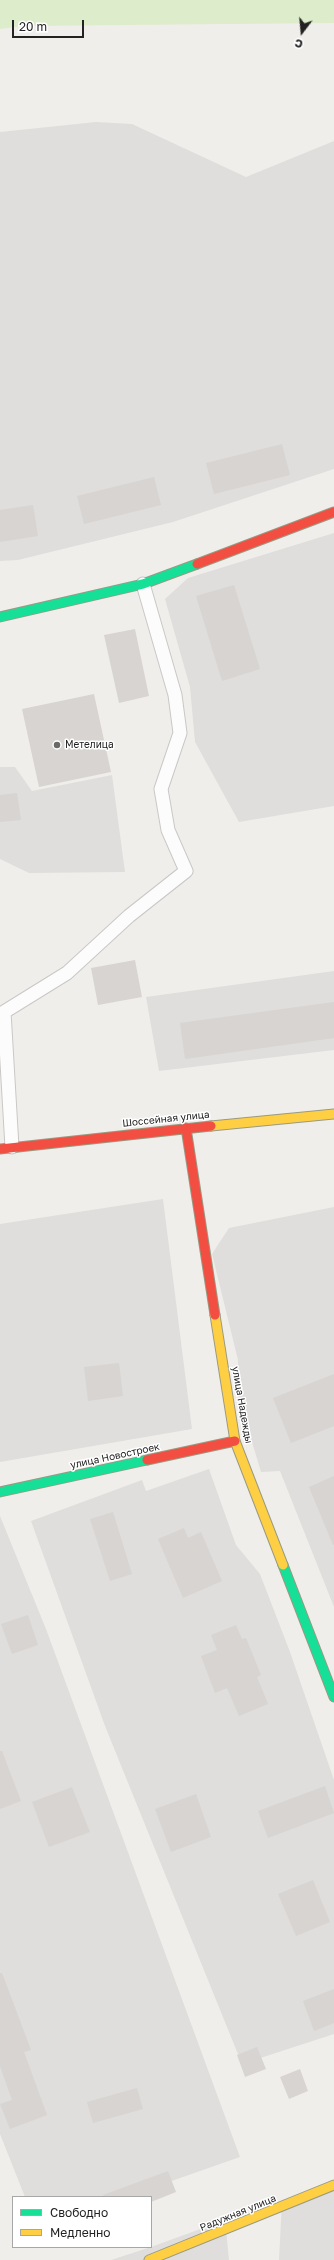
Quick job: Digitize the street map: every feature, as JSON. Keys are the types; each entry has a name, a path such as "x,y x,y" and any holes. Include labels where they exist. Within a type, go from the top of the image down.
{"street":[{"path":"0,617 143,584 334,512"},
{"name":"Шоссейная улица","path":"6,1148 186,1128 334,1114"},
{"name":"улица Надежды","path":"186,1128 235,1441 334,1697"},
{"name":"улица Новостроек","path":"0,1492 235,1441"},
{"name":"Радужная улица","path":"149,2260 334,2185"}],"lane":[{"path":"6,1148 4,1012 67,973 129,916 186,871 168,830 161,789 180,733 175,695 143,584"}],"shaded area":[{"path":"96,122 132,124 246,177 334,141 334,469 173,522 18,560 0,561 0,132"},
{"path":"334,533 334,806 239,822 195,742 190,687 165,599 188,578"},
{"path":"0,767 15,767 32,791 112,775 125,872 29,873 0,859"},
{"path":"334,971 334,1050 159,1071 146,997"},
{"path":"163,1199 192,1429 0,1462 0,1224"},
{"path":"334,1207 334,1607 280,1471 261,1472 237,1392 238,1360 212,1254 229,1228"},
{"path":"209,1469 236,1545 260,1574 290,1652 334,1780 334,2034 242,2064 105,1726 31,1521 142,1480 146,1491"},
{"path":"0,1516 46,1629 240,2157 129,2196 25,2196 0,2134"},
{"path":"334,2189 334,2260 279,2260 282,2200"},
{"path":"225,2220 229,2260 111,2260 152,2248 152,2247"}],"green space":[{"path":"0,0 334,0 334,23 23,26 0,29"}],"building":[{"path":"282,444 290,475 214,494 206,463"},
{"path":"154,477 161,505 84,524 77,496"},
{"path":"33,505 38,536 0,542 0,510"},
{"path":"234,585 260,669 222,681 196,596"},
{"path":"135,629 149,696 119,703 104,635"},
{"path":"94,694 111,772 39,787 22,709"},
{"path":"17,793 21,820 0,822 0,795"},
{"path":"135,960 142,997 98,1005 91,968"},
{"path":"334,1002 334,1038 185,1059 180,1023"},
{"path":"119,1363 123,1396 88,1401 84,1367"},
{"path":"334,1374 334,1426 291,1443 273,1398"},
{"path":"334,1476 334,1545 333,1545 309,1487"},
{"path":"113,1512 132,1574 110,1581 90,1519"},
{"path":"184,1528 188,1538 201,1532 222,1581 183,1598 158,1539"},
{"path":"28,1615 38,1645 12,1654 1,1624"},
{"path":"236,1625 242,1639 246,1638 261,1675 257,1677 268,1704 239,1716 227,1688 215,1693 201,1656 217,1650 211,1635"},
{"path":"0,1751 2,1751 21,1801 0,1809"},
{"path":"325,1786 334,1813 268,1838 258,1811"},
{"path":"72,1787 90,1832 49,1847 32,1802"},
{"path":"196,1794 211,1837 171,1852 155,1809"},
{"path":"313,1880 330,1922 296,1936 278,1894"},
{"path":"0,1973 2,1973 31,2050 24,2052 47,2115 10,2129 0,2104 12,2100 0,2066"},
{"path":"334,1989 334,2023 314,2031 303,2001"},
{"path":"257,2047 266,2069 245,2077 237,2055"},
{"path":"300,2069 308,2091 289,2099 280,2077"},
{"path":"137,2088 143,2109 93,2123 87,2102"},
{"path":"168,2171 176,2192 152,2202 152,2196 103,2195"}],"traffic: fast":[{"path":"0,617 143,584 197,564"},
{"path":"0,1492 147,1460"},
{"path":"283,1565 334,1697"}],"traffic: slow":[{"path":"211,1126 334,1114"},
{"path":"215,1315 235,1441 283,1565"},
{"path":"149,2260 334,2185"}],"traffic: jam":[{"path":"197,564 334,512"},
{"path":"0,1149 211,1126"},
{"path":"186,1128 215,1315"},
{"path":"147,1460 235,1441"}],"place":[{"name":"Метелица","path":"57,745"}]}
